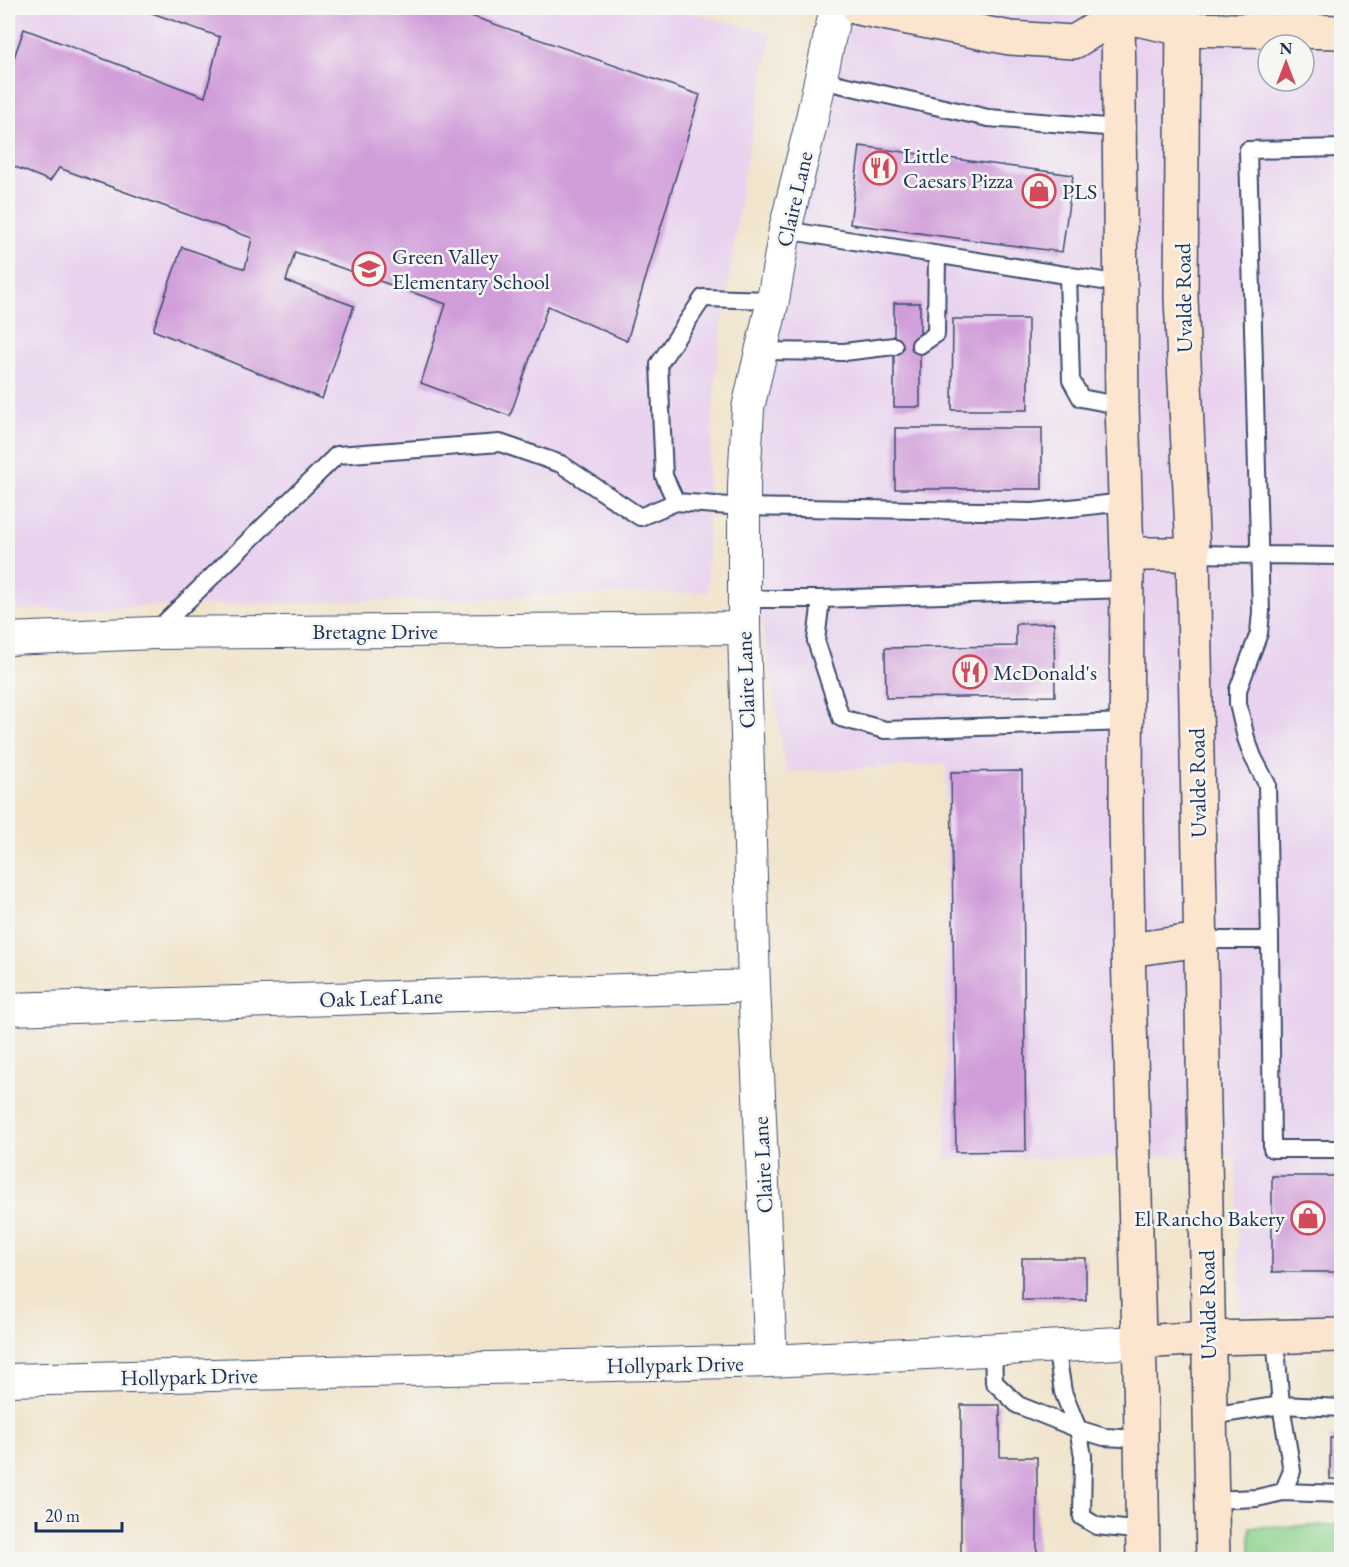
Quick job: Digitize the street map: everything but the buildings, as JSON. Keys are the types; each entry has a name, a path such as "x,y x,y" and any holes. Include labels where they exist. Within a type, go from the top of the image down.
{"main road":[{"path":"858,8 1010,38 1074,42 1114,10 1341,32"},
{"path":"1114,10 1119,128 1122,406 1127,554 1128,950 1142,1545"},
{"name":"Uvalde Road","path":"1183,18 1181,298 1193,554 1213,1560"},
{"path":"1127,554 1193,554"},
{"path":"1128,950 1201,940"},
{"name":"Hollypark Drive","path":"1139,1342 1341,1335"}],"street":[{"name":"Claire Lane","path":"771,1361 754,986 743,507 748,408 773,300 785,231 836,8"},
{"name":"Bretagne Drive","path":"8,639 744,614"},
{"name":"Oak Leaf Lane","path":"8,1009 754,986"},
{"name":"Hollypark Drive","path":"8,1380 771,1361 1139,1342"}],"lane":[{"path":"820,80 988,118 1119,128"},
{"path":"1341,148 1248,150 1262,612 1259,633 1238,690 1241,720 1250,748 1267,784 1272,1149 1341,1149"},
{"path":"785,231 1121,284"},
{"path":"920,345 936,334 937,255"},
{"path":"1068,275 1071,380 1081,398 1122,406"},
{"path":"676,502 664,476 659,364 703,298 773,300"},
{"path":"761,351 844,352 894,346"},
{"path":"154,633 337,456 500,443 561,464 640,517 676,502 743,507 1033,512 1125,501"},
{"path":"1193,554 1341,556"},
{"path":"744,614 820,599 1127,589"},
{"path":"820,599 816,641 841,718 885,730 1126,722"},
{"path":"1201,940 1270,940"},
{"path":"1275,1336 1281,1405 1292,1471 1283,1492"},
{"path":"1056,1346 1063,1392 1078,1429 1083,1456 1082,1517 1097,1526 1142,1545"},
{"path":"993,1349 994,1382 1018,1405 1104,1437 1141,1439"},
{"path":"1210,1416 1281,1405 1341,1408"},
{"path":"1212,1500 1257,1498 1283,1492 1341,1494"}],"shaded area":[{"name":"Green Valley Elementary School","path":"8,8 669,8 772,33 744,173 717,365 708,476 708,592 8,610"},
{"path":"846,8 1341,8 1341,1313 1240,1314 1236,1156 946,1159 946,764 786,772 756,585 763,381"}],"green space":[{"path":"1341,1525 1341,1559 1250,1559 1250,1527"}],"place":[{"name":"Little Caesars Pizza","path":"880,168"},
{"name":"PLS","path":"1039,191"},
{"name":"Green Valley Elementary School","path":"369,269"},
{"name":"McDonald's","path":"970,672"},
{"name":"El Rancho Bakery","path":"1308,1218"}]}
